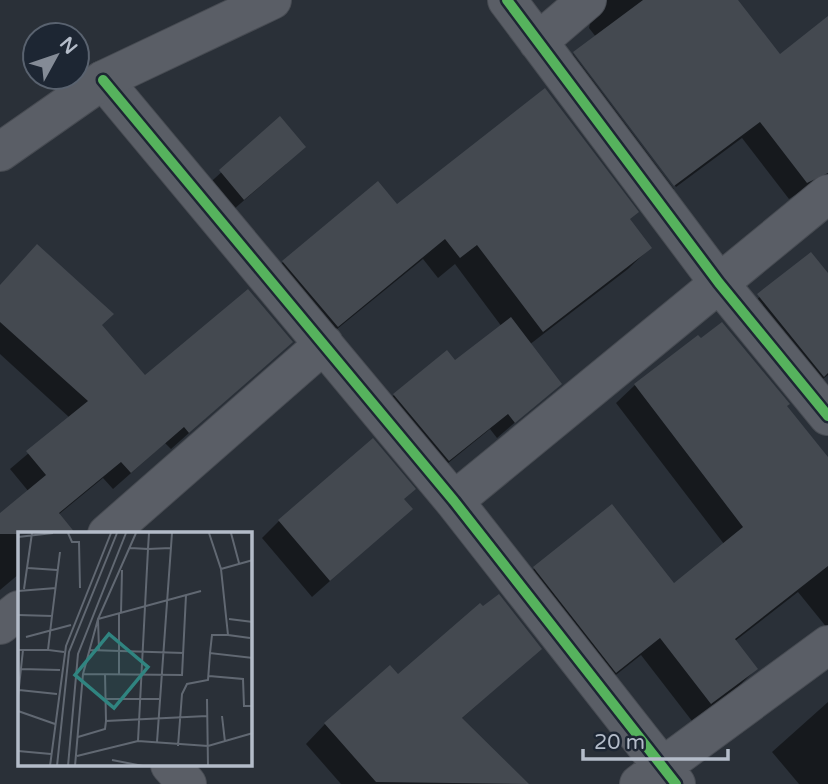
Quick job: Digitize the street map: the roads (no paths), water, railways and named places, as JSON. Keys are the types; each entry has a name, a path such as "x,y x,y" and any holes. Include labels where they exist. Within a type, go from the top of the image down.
{"street":[{"path":"0,152 103,80 272,0"},
{"path":"507,0 719,283 828,416"},
{"path":"538,42 587,0"},
{"path":"103,80 454,501 659,778 828,645"},
{"path":"454,501 828,194"},
{"path":"109,532 324,344"},
{"path":"0,625 18,611"},
{"path":"171,766 187,784"}]}
